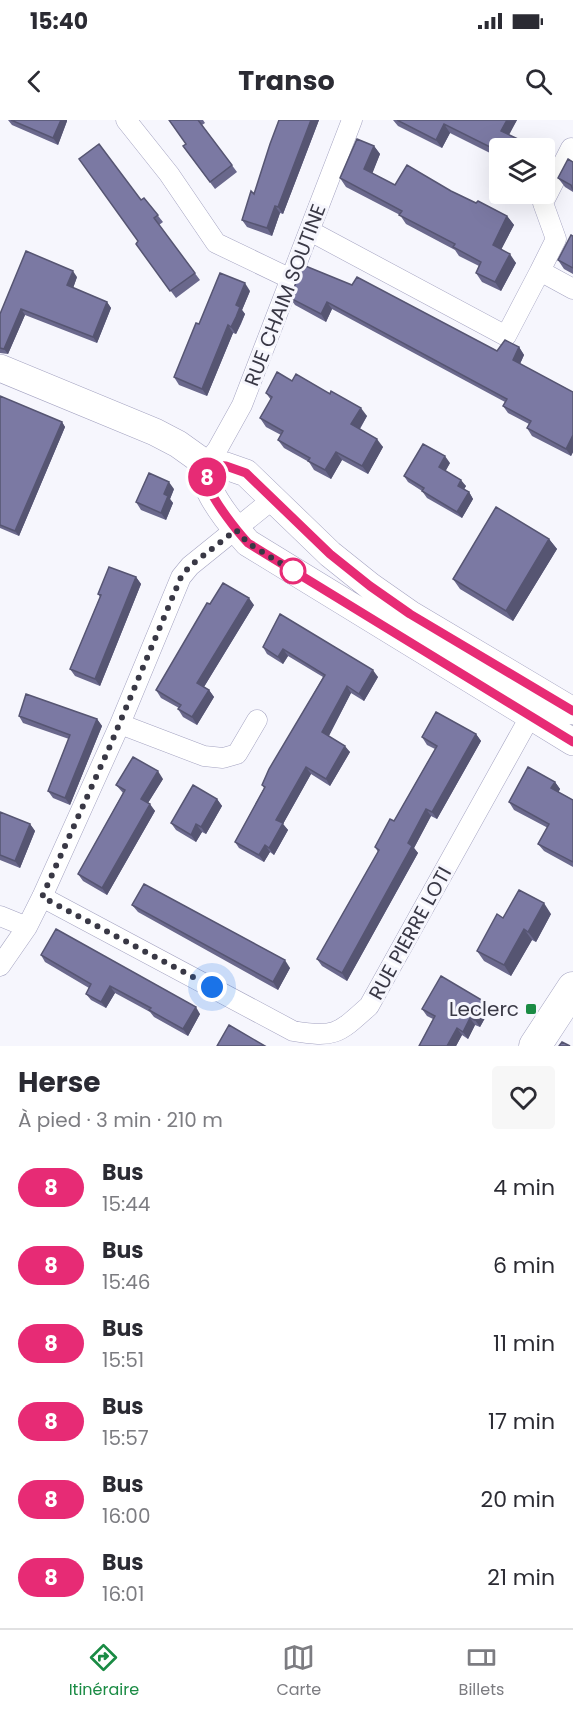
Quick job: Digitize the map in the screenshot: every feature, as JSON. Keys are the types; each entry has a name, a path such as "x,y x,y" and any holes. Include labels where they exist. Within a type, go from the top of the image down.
{"main road":[{"path":"535,1046 573,988"}],"street":[{"path":"126,120 170,174 216,243 291,279"},
{"name":"RUE CHAIM SOUTINE","path":"206,464 218,450 242,405 352,120"},
{"path":"310,231 506,336 556,239 543,203 571,148"},
{"path":"540,271 573,289"},
{"path":"0,368 155,432 178,444 206,464 226,466 246,473 330,554 370,586 538,705 573,742"},
{"path":"206,464 209,490 236,530 262,553 538,705 573,711"},
{"path":"0,966 27,927 42,897 120,724 181,577 190,566 273,499"},
{"name":"RUE PIERRE LOTI","path":"42,897 293,1031 322,1036 344,1029 369,1006 519,734 538,705"},
{"path":"120,724 204,756 223,758 237,754 257,720"},
{"path":"0,916 27,927"}],"building":[{"path":"11,120 61,120 53,138"},
{"path":"169,120 198,120 232,165 210,182 183,146 186,144"},
{"path":"279,120 311,120 278,207 275,206 267,228 242,220 251,191 254,194"},
{"path":"397,120 507,120 501,131 516,138 489,138 489,146 444,124 436,140"},
{"path":"357,139 374,146 364,169 395,185 407,165 451,191 476,203 478,201 507,216 493,245 510,254 495,282 476,273 481,262 453,247 455,244 399,215 402,211 340,178"},
{"path":"99,144 141,200 144,198 158,215 154,218 195,273 170,291 136,244 138,241 79,159"},
{"path":"568,159 573,162 573,190 571,185 558,178"},
{"path":"571,235 573,236 573,268 558,260"},
{"path":"26,251 73,271 67,285 107,302 93,337 21,309 4,349 0,348 0,314"},
{"path":"303,265 352,285 357,277 497,351 505,340 519,347 513,360 573,392 573,435 566,449 527,428 531,421 503,406 507,399 327,302 321,314 290,298"},
{"path":"220,273 245,283 236,305 240,307 236,317 231,327 228,325 202,389 174,377"},
{"path":"277,372 292,381 296,374 330,394 331,391 361,408 351,424 377,439 362,466 336,452 325,470 308,461 310,458 278,440 283,431 260,418 272,397 266,393"},
{"path":"0,396 62,422 15,531 0,525"},
{"path":"423,444 445,456 439,467 461,480 458,486 469,492 457,512 422,491 424,488 404,476"},
{"path":"149,473 169,482 164,494 168,496 161,513 136,502"},
{"path":"496,507 549,539 506,611 453,579"},
{"path":"109,567 136,577 95,679 70,669 101,595 98,594"},
{"path":"223,583 249,598 197,683 209,690 192,717 178,709 181,705 156,690 207,603 210,604"},
{"path":"280,614 373,670 359,694 347,686 322,732 345,746 326,779 306,767 276,820 283,823 269,848 265,845 259,855 235,842 265,787 262,785 269,769 325,675 283,649 278,657 263,647"},
{"path":"26,694 97,719 65,798 48,791 70,735 19,716"},
{"path":"436,712 476,734 432,812 426,809 408,843 412,846 342,973 317,959 379,850 375,847 390,819 394,821 437,746 422,737"},
{"path":"133,757 158,771 141,799 150,804 102,888 78,874 125,790 116,785"},
{"path":"528,767 555,782 551,788 573,800 573,862 538,844 549,824 509,802"},
{"path":"193,785 217,799 201,827 196,824 191,835 171,823"},
{"path":"0,812 30,824 15,861 0,855"},
{"path":"144,884 285,960 273,982 132,905"},
{"path":"519,890 544,903 528,932 524,929 504,965 477,951 497,914 503,918"},
{"path":"56,929 196,1007 183,1029 149,1010 151,1008 110,986 101,1002 86,994 91,984 41,955"},
{"path":"441,976 485,1002 475,1020 470,1018 463,1032 457,1028 447,1046 419,1046 435,1016 422,1009"},
{"path":"229,1025 265,1046 217,1046"}],"bus line":[{"name":"8","path":"573,711 410,614 370,586 330,554 246,473 235,468 206,464 209,490 236,530 248,543 573,742"}],"place":[{"name":"Leclerc","path":"531,1009"}],"route":[{"path":"212,987 42,897 92,789 181,577 190,566 236,530 248,543 293,571"}]}
